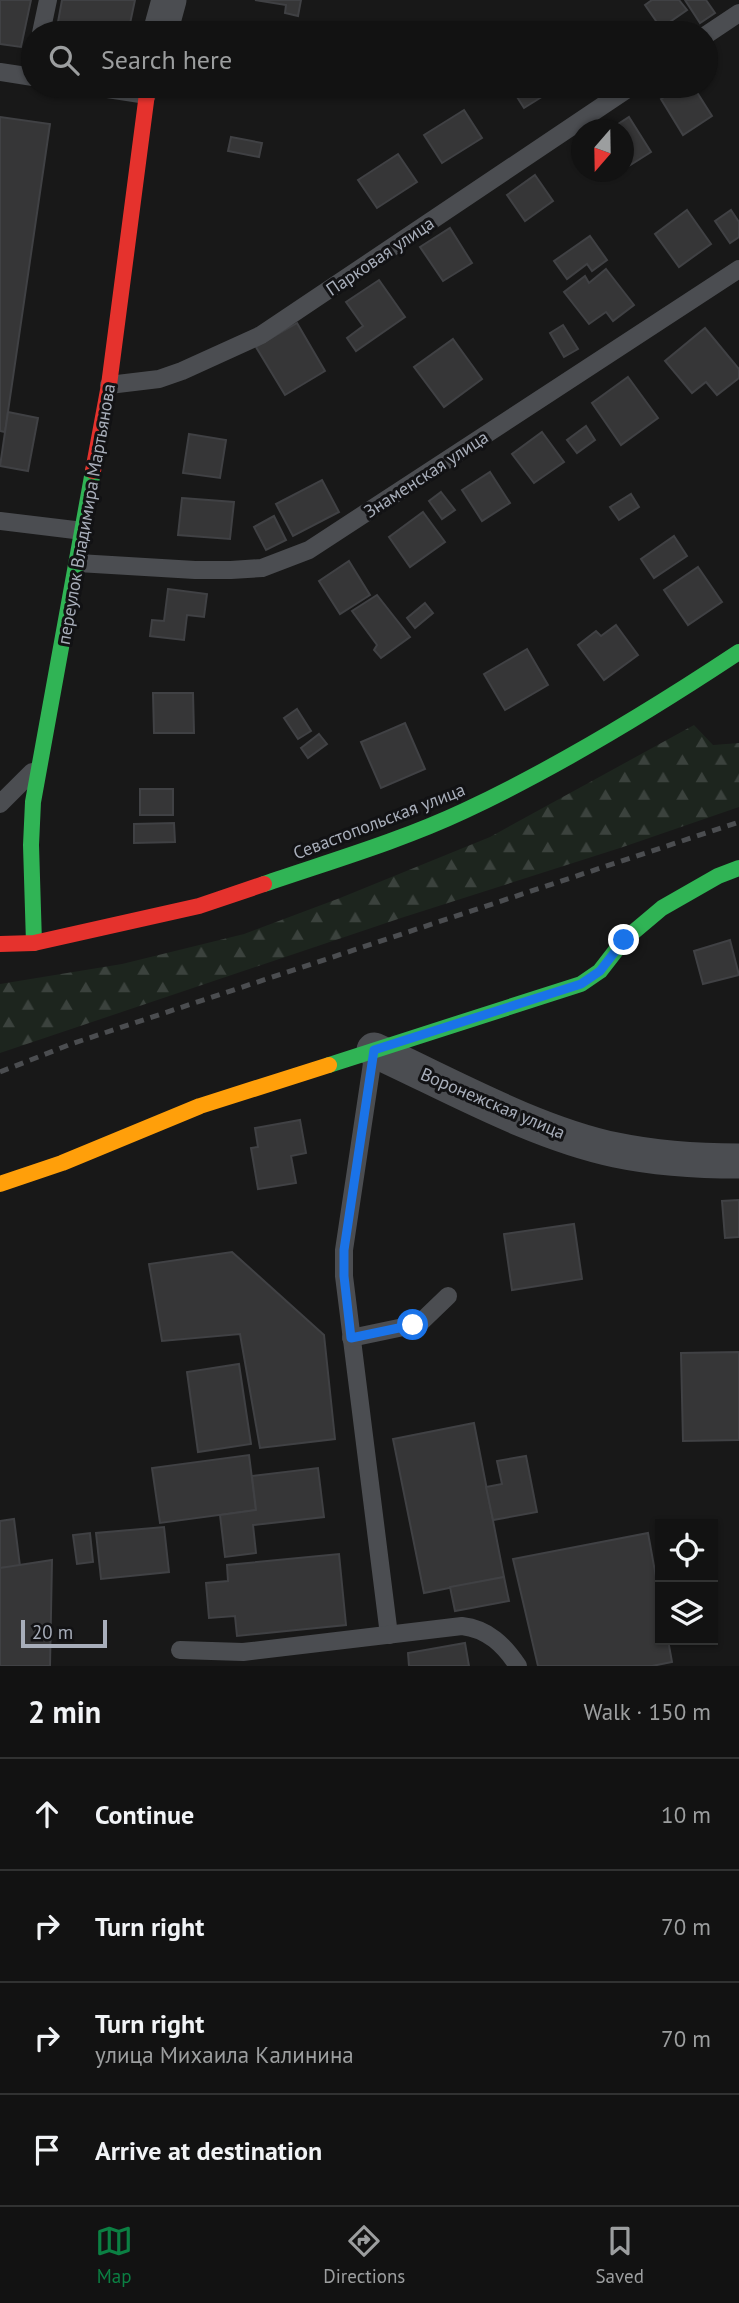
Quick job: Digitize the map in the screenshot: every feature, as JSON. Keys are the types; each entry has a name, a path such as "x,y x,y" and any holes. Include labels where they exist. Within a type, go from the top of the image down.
{"street":[{"path":"163,21 169,0"},
{"name":"переулок Владимира Мартьянова","path":"34,943 32,823 37,766 78,563 109,385 146,98"},
{"name":"Севастопольская улица","path":"0,944 34,943 198,906 355,853 462,812 612,733 739,652"},
{"path":"0,1184 62,1163 200,1106 581,984 600,971 624,940 662,908 719,876 739,868"},
{"name":"Воронежская улица","path":"374,1050 527,1120 578,1139 627,1151 739,1161"}],"lane":[{"path":"44,21 48,0"},
{"path":"718,28 739,13"},
{"path":"0,72 21,74"},
{"name":"Парковая улица","path":"109,385 159,379 261,335 614,98"},
{"name":"Знаменская улица","path":"78,563 195,570 262,568 288,560 309,550 739,269"},
{"path":"0,521 83,531"},
{"path":"0,804 37,766"},
{"path":"374,1050 344,1250 344,1276 390,1635"},
{"path":"351,1338 413,1325 432,1313 447,1296"},
{"path":"180,1650 243,1652 463,1626 477,1628 491,1636 518,1666"}],"green space":[{"path":"694,725 713,745 739,743 739,807 0,1053 0,984 122,964 244,934 490,837"}],"building":[{"path":"0,0 31,0 27,21 21,21 21,47 0,44"},
{"path":"62,0 135,0 131,21 58,21"},
{"path":"255,0 301,0 298,16 285,13 286,5"},
{"path":"652,0 679,0 687,10 671,21 656,21 645,5"},
{"path":"685,0 706,0 715,13 699,21"},
{"path":"518,98 540,98 524,108"},
{"path":"701,98 712,116 683,135 661,99"},
{"path":"464,110 482,138 442,163 424,135"},
{"path":"0,117 50,124 5,432 0,431"},
{"path":"634,125 651,152 634,163"},
{"path":"231,137 262,143 259,157 228,151"},
{"path":"398,154 417,182 377,208 358,180"},
{"path":"535,175 553,201 525,221 507,195"},
{"path":"687,210 711,244 679,267 655,234"},
{"path":"731,210 739,222 739,237 730,243 715,221"},
{"path":"450,228 472,263 443,281 420,247"},
{"path":"590,236 607,260 592,271 587,264 567,279 554,261"},
{"path":"606,269 634,305 613,321 606,312 589,324 564,292 585,276 589,283"},
{"path":"379,280 405,317 356,351 347,338 363,326 346,302"},
{"path":"297,323 325,371 285,395 256,347"},
{"path":"563,325 578,349 564,357 550,333"},
{"path":"705,328 739,369 739,378 717,395 706,382 692,393 665,361"},
{"path":"453,339 482,379 444,407 414,367"},
{"path":"628,377 658,418 621,445 592,403"},
{"path":"8,412 38,418 28,471 0,466"},
{"path":"586,426 595,440 577,453 567,440"},
{"path":"542,432 564,462 534,483 512,454"},
{"path":"189,434 226,440 220,478 183,473"},
{"path":"490,472 510,503 482,521 462,490"},
{"path":"322,480 339,512 293,536 276,504"},
{"path":"441,492 455,510 442,519 429,501"},
{"path":"631,494 639,507 619,520 610,507"},
{"path":"182,498 234,502 230,539 178,535"},
{"path":"423,512 445,542 410,567 389,537"},
{"path":"274,516 286,540 266,550 254,527"},
{"path":"674,536 687,556 654,578 641,559"},
{"path":"349,561 370,595 340,614 319,581"},
{"path":"698,567 722,602 688,625 664,590"},
{"path":"168,589 207,594 204,617 187,615 184,640 150,636 152,620 164,621"},
{"path":"377,595 410,637 381,658 374,650 377,645 352,611"},
{"path":"425,603 433,613 415,628 407,618"},
{"path":"616,625 638,655 604,680 578,645 596,631 601,636"},
{"path":"527,649 548,685 505,710 484,674"},
{"path":"153,693 193,693 194,733 154,733"},
{"path":"297,709 311,731 298,739 284,718"},
{"path":"405,723 425,769 381,788 361,742"},
{"path":"319,734 327,744 308,758 301,748"},
{"path":"140,789 173,789 173,815 140,815"},
{"path":"174,823 175,842 134,843 134,824"},
{"path":"730,940 739,975 703,984 694,951"},
{"path":"300,1120 306,1153 291,1156 296,1183 258,1189 251,1148 258,1147 255,1128"},
{"path":"739,1200 739,1237 725,1238 722,1201"},
{"path":"574,1224 582,1279 512,1290 504,1234"},
{"path":"232,1252 324,1335 335,1439 260,1448 240,1334 162,1341 149,1264"},
{"path":"739,1352 739,1440 683,1441 681,1353"},
{"path":"239,1364 251,1444 198,1452 187,1372"},
{"path":"474,1423 504,1577 424,1593 393,1439"},
{"path":"249,1455 256,1510 160,1523 152,1468"},
{"path":"526,1456 537,1512 493,1520 486,1487 502,1484 497,1461"},
{"path":"318,1468 324,1517 253,1525 256,1553 225,1557 220,1515 256,1510 252,1476"},
{"path":"14,1519 20,1566 0,1568 0,1521"},
{"path":"164,1527 169,1572 101,1579 96,1533"},
{"path":"90,1533 93,1562 77,1564 73,1535"},
{"path":"648,1533 655,1572 655,1645 669,1645 672,1662 652,1666 538,1666 513,1559"},
{"path":"339,1554 346,1625 237,1636 235,1616 209,1618 206,1583 228,1581 227,1565"},
{"path":"52,1560 50,1666 0,1666 0,1568"},
{"path":"504,1577 509,1601 455,1611 450,1587"},
{"path":"465,1643 469,1666 409,1666 408,1653"}],"railway":[{"path":"0,1072 71,1044 739,822"}],"traffic: fast":[{"path":"34,943 31,845 33,802 93,471"},
{"path":"264,884 415,832 500,794 604,737 739,652"},
{"path":"329,1065 581,984 600,971 624,940 662,908 718,876 739,868"}],"traffic: slow":[{"path":"0,1184 62,1163 200,1106 329,1065"}],"traffic: jam":[{"path":"93,471 109,385 146,98"},
{"path":"0,944 34,943 199,906 264,884"}],"route":[{"path":"413,1325 351,1338 346,1306 344,1250 374,1050 581,984 600,971 624,940"}]}
